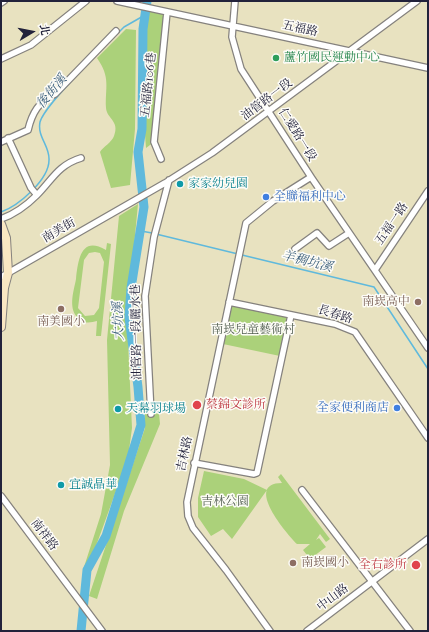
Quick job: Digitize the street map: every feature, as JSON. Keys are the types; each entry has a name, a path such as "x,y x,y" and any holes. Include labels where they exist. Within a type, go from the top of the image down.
{"street":[{"path":"1,59 31,45 86,1"},
{"name":"五福路","path":"117,1 428,68"},
{"name":"仁愛路一段","path":"235,1 231,26 232,37 241,69 311,177 428,348"},
{"name":"油管路一段","path":"129,204 167,182 226,144 351,52 417,1"},
{"name":"五福路106巷","path":"161,159 154,142 167,12"},
{"path":"1,142 28,130 34,111 46,98 55,94 116,31"},
{"path":"8,138 31,188 36,195"},
{"path":"1,219 19,211 59,170 81,158"},
{"name":"吉林路","path":"270,631 226,570 193,528 188,516 187,502 244,228 249,218 311,177"},
{"name":"油管路一段麗水巷","path":"151,414 145,296 154,238 167,182"},
{"name":"五福一路","path":"375,270 428,191"},
{"name":"南美街","path":"4,275 129,204"},
{"path":"1,224 6,238 1,327"},
{"path":"295,249 317,233 329,246 349,233"},
{"name":"長春路","path":"229,302 335,324 355,332 428,438"},
{"path":"194,463 254,474 257,473 292,315"},
{"path":"302,490 410,631"},
{"name":"南祥路","path":"1,496 100,628"},
{"name":"中山路","path":"307,631 428,539"}],"green space":[{"path":"146,7 167,12 154,142 146,148 142,95 147,37 144,26"},
{"path":"126,29 136,30 135,129 130,185 111,188 100,152 113,138 115,127 107,112 106,77 97,58"},
{"path":"138,204 127,320 132,428 128,458 88,568 84,567 101,514 110,465 107,340 119,216"},
{"path":"107,243 111,244 101,336 96,336 97,321 81,321 74,313 72,298 78,264 82,252 91,246 98,246 106,250","holes":["89,253 100,253 104,262 99,308 94,315 85,316 78,308 84,260"]},
{"name":"南崁兒童藝術村","path":"232,304 289,316 280,356 223,344"},
{"path":"159,413 160,424 124,511 97,599 89,596 145,428 145,414"},
{"name":"吉林公園","path":"204,471 244,479 267,490 232,539 223,529 211,536 198,517 198,498"},
{"path":"281,474 330,539 326,542 320,534 316,540 319,538 326,547 310,559 303,550 310,544 297,544 271,510 267,500 266,491 271,485 282,483 278,477"}],"waterway":[{"name":"大坑溪","path":"81,631 87,570 106,536 141,425 138,387 129,317 131,288 144,207 138,152 142,129 143,29 147,1"},
{"name":"後街溪","path":"116,35 124,27 145,15"},
{"name":"後街溪","path":"1,212 24,198 44,176 48,168 49,155 40,132 40,122 43,115 56,98 95,56"},
{"name":"羊稠坑溪","path":"141,231 152,233"},
{"name":"羊稠坑溪","path":"156,234 238,254"},
{"name":"羊稠坑溪","path":"242,255 374,287 428,369"}],"place":[{"name":"蘆竹國民運動中心","path":"276,58"},
{"name":"家家幼兒園","path":"180,184"},
{"name":"全聯福利中心","path":"266,197"},
{"name":"南崁高中","path":"418,302"},
{"name":"南美國小","path":"61,309"},
{"name":"蔡錦文診所","path":"197,405"},
{"name":"全家便利商店","path":"397,408"},
{"name":"天幕羽球場","path":"118,409"},
{"name":"宜誠晶華","path":"61,485"},
{"name":"南崁國小","path":"293,563"},
{"name":"全右診所","path":"416,565"}]}
